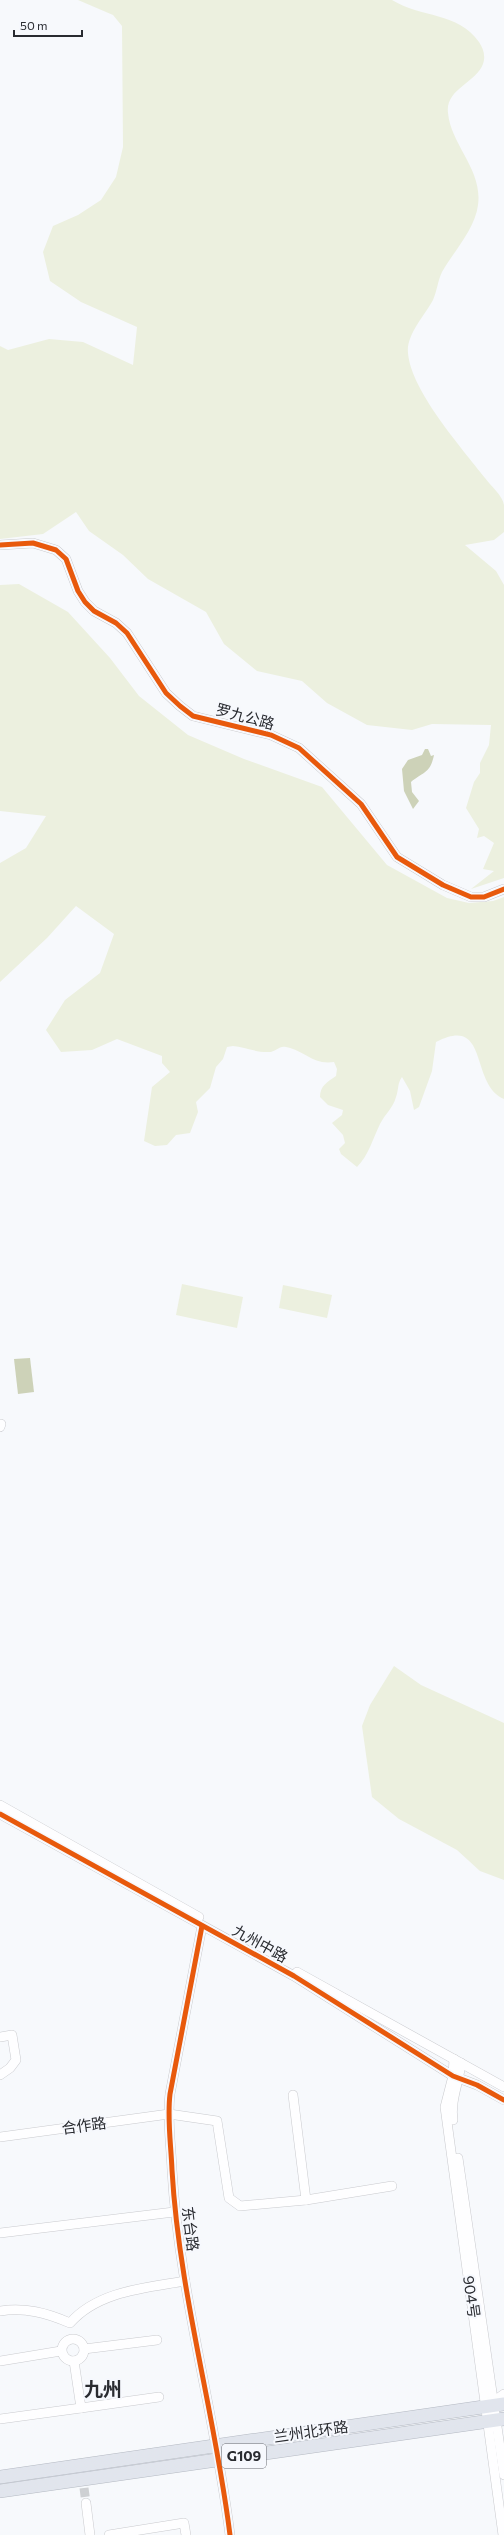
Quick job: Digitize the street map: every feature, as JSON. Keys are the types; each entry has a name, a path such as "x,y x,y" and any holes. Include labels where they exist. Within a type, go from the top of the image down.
{"highway":[{"name":"兰州北环路","path":"0,2477 494,2405"},
{"name":"兰州北环路","path":"0,2491 84,2484 219,2459 498,2422"}],"street":[{"name":"罗九公路","path":"0,545 33,544 56,550 66,559 78,591 85,602 94,611 116,623 127,633 166,693 180,706 192,716 271,735 299,748 361,804 397,857 443,885 471,896 484,897 504,889"},
{"path":"0,1805 504,2087"},
{"name":"九州中路","path":"0,1814 294,1976 456,2077 504,2100"},
{"name":"东台路","path":"202,1926 170,2094 169,2114 174,2212 185,2281 217,2446 230,2535"},
{"path":"0,2037 12,2035 16,2060 10,2068 0,2074"},
{"name":"904号","path":"457,2061 456,2077 445,2107 498,2422 503,2535"},
{"path":"293,2095 306,2200 392,2186"},
{"name":"合作路","path":"0,2137 169,2114 217,2121 229,2198 240,2206 306,2200"},
{"path":"0,2233 174,2212"},
{"path":"72,2338 70,2323 80,2312 120,2292 185,2281"},
{"path":"0,2311 16,2308 49,2314 70,2323"},
{"path":"72,2338 80,2341 84,2349 82,2357 74,2361 66,2359 61,2351 64,2342 72,2338"},
{"path":"84,2349 157,2340"},
{"path":"0,2361 61,2351"},
{"path":"74,2361 82,2408"},
{"path":"494,2405 504,2394"},
{"path":"0,2419 159,2397"},
{"path":"498,2422 504,2475"},
{"path":"86,2503 90,2535"},
{"path":"109,2535 184,2523 186,2535"}],"shaded area":[{"path":"78,0 392,0 403,6 438,16 461,25 470,32 482,47 484,52 484,61 479,71 456,92 448,105 450,125 476,180 478,205 476,214 473,223 439,278 433,300 410,339 408,353 411,368 428,401 451,435 499,494 504,505 504,532 494,540 465,545 496,571 504,585 504,878 471,889 494,871 483,869 494,843 484,836 477,838 479,829 466,808 474,782 480,773 480,763 489,745 491,725 432,724 412,730 367,725 327,703 302,681 257,671 224,644 206,612 148,579 123,555 89,531 76,512 43,534 0,539 0,346 8,350 49,339 83,342 133,365 137,327 81,302 50,281 43,252 53,226 78,215 101,200 116,177 123,147 122,26 113,15"},
{"path":"19,584 68,612 110,658 139,696 188,735 244,759 322,787 387,865 447,898 469,903 493,901 504,897 504,1099 493,1091 486,1080 472,1044 464,1037 453,1036 436,1042 432,1071 419,1107 414,1110 410,1091 402,1077 399,1082 395,1101 380,1124 365,1157 357,1167 341,1154 339,1149 345,1143 343,1135 332,1123 342,1115 343,1110 328,1105 320,1097 323,1087 327,1082 336,1076 337,1069 334,1062 314,1060 299,1051 284,1047 271,1052 265,1052 233,1046 227,1047 223,1059 216,1067 210,1088 196,1102 198,1112 190,1133 176,1135 167,1145 155,1146 144,1141 152,1087 170,1072 162,1063 162,1056 117,1039 92,1050 61,1052 46,1030 65,1000 100,973 114,934 76,906 47,938 0,982 0,863 26,848 46,816 0,811 0,585"},
{"path":"425,749 428,749 431,756 434,755 431,766 426,772 411,782 412,792 419,801 413,809 404,791 402,769 408,760 422,755"},
{"path":"182,1284 243,1297 237,1328 176,1315"},
{"path":"283,1285 332,1295 327,1318 279,1308"},
{"path":"30,1358 34,1392 18,1394 14,1359"},
{"path":"394,1666 421,1685 504,1723 504,1880 480,1871 457,1850 399,1819 372,1797 362,1726 370,1705"}],"tunnel":[{"path":"84,2488 86,2503"}],"cycle path":[{"path":"0,545 33,543 56,550 66,559 78,591 85,602 94,611 116,623 127,633 166,693 180,706 193,716 271,735 299,748 361,804 397,857 443,885 471,897 484,897 504,889"},
{"path":"0,1814 294,1976 453,2076 477,2085 504,2100"},
{"path":"202,1926 170,2094 169,2122 176,2216 182,2262 189,2307 216,2444 230,2535"}],"district":[{"name":"九州","path":"103,2389"}]}
